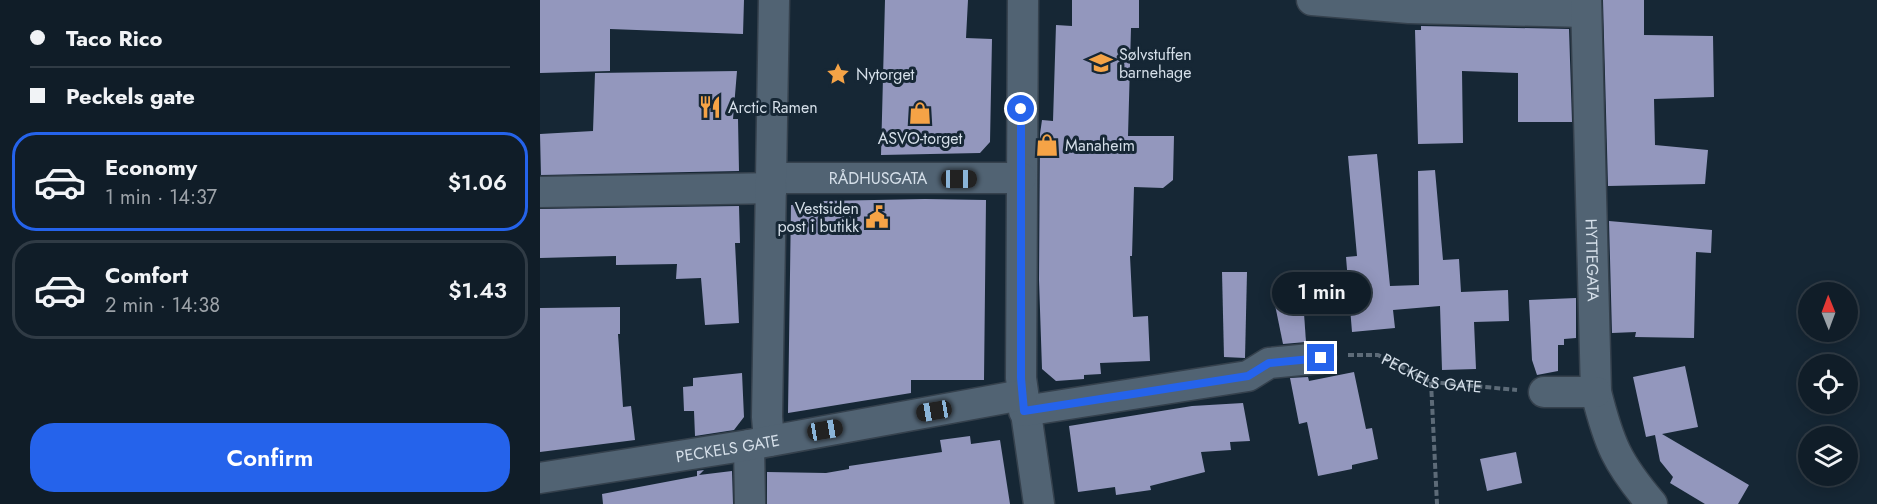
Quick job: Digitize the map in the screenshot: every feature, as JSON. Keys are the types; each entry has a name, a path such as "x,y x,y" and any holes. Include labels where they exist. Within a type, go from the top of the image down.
{"street":[{"path":"750,504 759,443 767,417 774,0"},
{"path":"1023,0 1021,178 1023,403 1039,504"},
{"path":"1312,0 1409,8 1586,6"},
{"name":"HYTTEGATA","path":"1586,6 1596,392 1607,437 1626,474 1652,504"},
{"name":"RÅDHUSGATA","path":"540,192 772,183 1021,178"},
{"name":"PECKELS GATE","path":"540,478 1023,403 1248,376 1269,363 1321,358"},
{"path":"1544,392 1596,392"}],"path":[{"name":"PECKELS GATE","path":"1321,358 1378,355 1431,382 1544,392"},
{"path":"1431,382 1437,504"}],"building":[{"path":"540,0 744,0 743,34 610,29 610,71 540,73"},
{"path":"885,0 968,0 966,38 992,39 990,142 980,153 881,155"},
{"path":"1072,0 1139,0 1139,28 1131,28 1128,136 1174,136 1173,180 1163,188 1134,187 1132,256 1130,256 1133,317 1148,316 1150,361 1100,363 1101,374 1084,375 1084,379 1056,381 1042,369 1039,280 1040,134 1042,120 1053,121 1056,25 1072,26"},
{"path":"1603,0 1644,0 1644,35 1713,36 1714,97 1654,99 1655,145 1708,150 1705,184 1608,186"},
{"path":"1421,26 1569,29 1572,122 1518,122 1518,73 1462,71 1463,143 1418,144 1415,30 1421,30"},
{"path":"737,71 733,119 738,119 739,171 541,175 540,134 593,131 595,73"},
{"path":"1377,154 1390,286 1419,285 1418,171 1435,170 1443,260 1459,259 1461,292 1508,290 1509,321 1474,322 1476,369 1442,370 1440,306 1393,310 1395,328 1352,332 1346,257 1357,256 1348,156"},
{"path":"986,200 984,380 911,380 911,393 788,413 791,205 823,206 823,201"},
{"path":"739,206 740,243 735,243 739,323 705,325 701,278 676,279 677,264 616,265 616,256 540,258 540,209"},
{"path":"1609,221 1712,230 1711,253 1696,252 1694,338 1635,337 1636,332 1612,333"},
{"path":"1222,272 1247,272 1245,358 1224,357"},
{"path":"1576,298 1576,338 1564,339 1564,345 1558,345 1558,371 1537,375 1532,360 1529,300"},
{"path":"1303,299 1306,342 1283,344 1274,300"},
{"path":"620,307 620,334 618,334 623,407 631,406 635,440 540,452 540,308"},
{"path":"1685,366 1698,427 1662,434 1749,485 1738,504 1705,504 1670,483 1673,477 1660,461 1655,435 1646,437 1633,377"},
{"path":"1354,372 1366,429 1372,428 1378,459 1352,465 1352,469 1318,476 1307,422 1299,424 1290,378 1308,377 1309,381"},
{"path":"742,373 744,417 734,430 695,436 694,411 684,411 683,387 693,386 693,378"},
{"path":"1243,403 1250,441 1230,442 1231,450 1201,452 1205,472 1150,486 1151,490 1116,495 1115,487 1078,492 1069,426 1192,406"},
{"path":"970,436 971,444 1000,440 1010,504 767,504 767,472 826,473 849,469 849,466 942,452 940,440"},
{"path":"1516,452 1522,483 1487,491 1480,459"},
{"path":"704,470 699,475 732,471 733,504 603,504 602,494 697,476 697,471"}],"place":[{"name":"Sølvstuffen barnehage","path":"1101,63"},
{"name":"Nytorget","path":"838,74"},
{"name":"Arctic Ramen","path":"710,107"},
{"name":"ASVO-torget","path":"920,113"},
{"name":"Manaheim","path":"1047,145"},
{"name":"Vestsiden post i butikk","path":"877,217"}],"route":[{"path":"1021,109 1021,378 1024,411 1248,376 1269,363 1321,358"}]}
